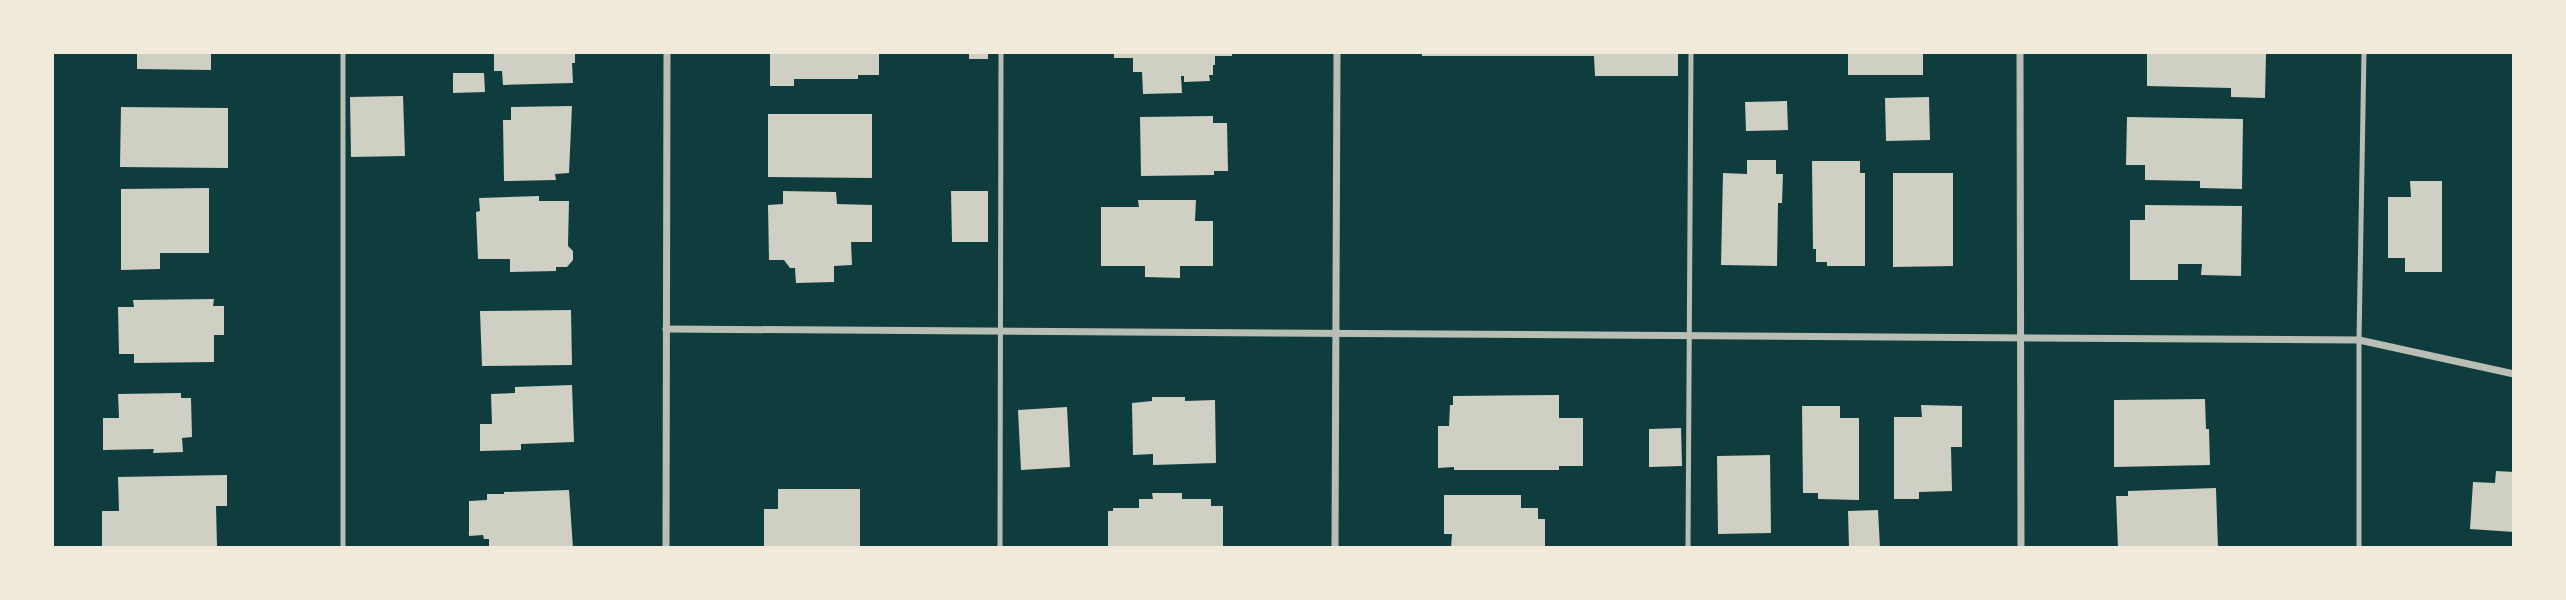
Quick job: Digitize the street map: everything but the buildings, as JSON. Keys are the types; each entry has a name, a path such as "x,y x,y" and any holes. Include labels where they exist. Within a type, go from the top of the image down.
{"street":[{"path":"666,548 667,52"},
{"path":"1335,548 1337,52"},
{"path":"2020,52 2021,548"},
{"path":"666,329 2359,340 2514,374"}],"lane":[{"path":"343,52 343,548"},
{"path":"1000,548 1001,52"},
{"path":"1688,548 1691,52"},
{"path":"2359,548 2364,52"}]}
